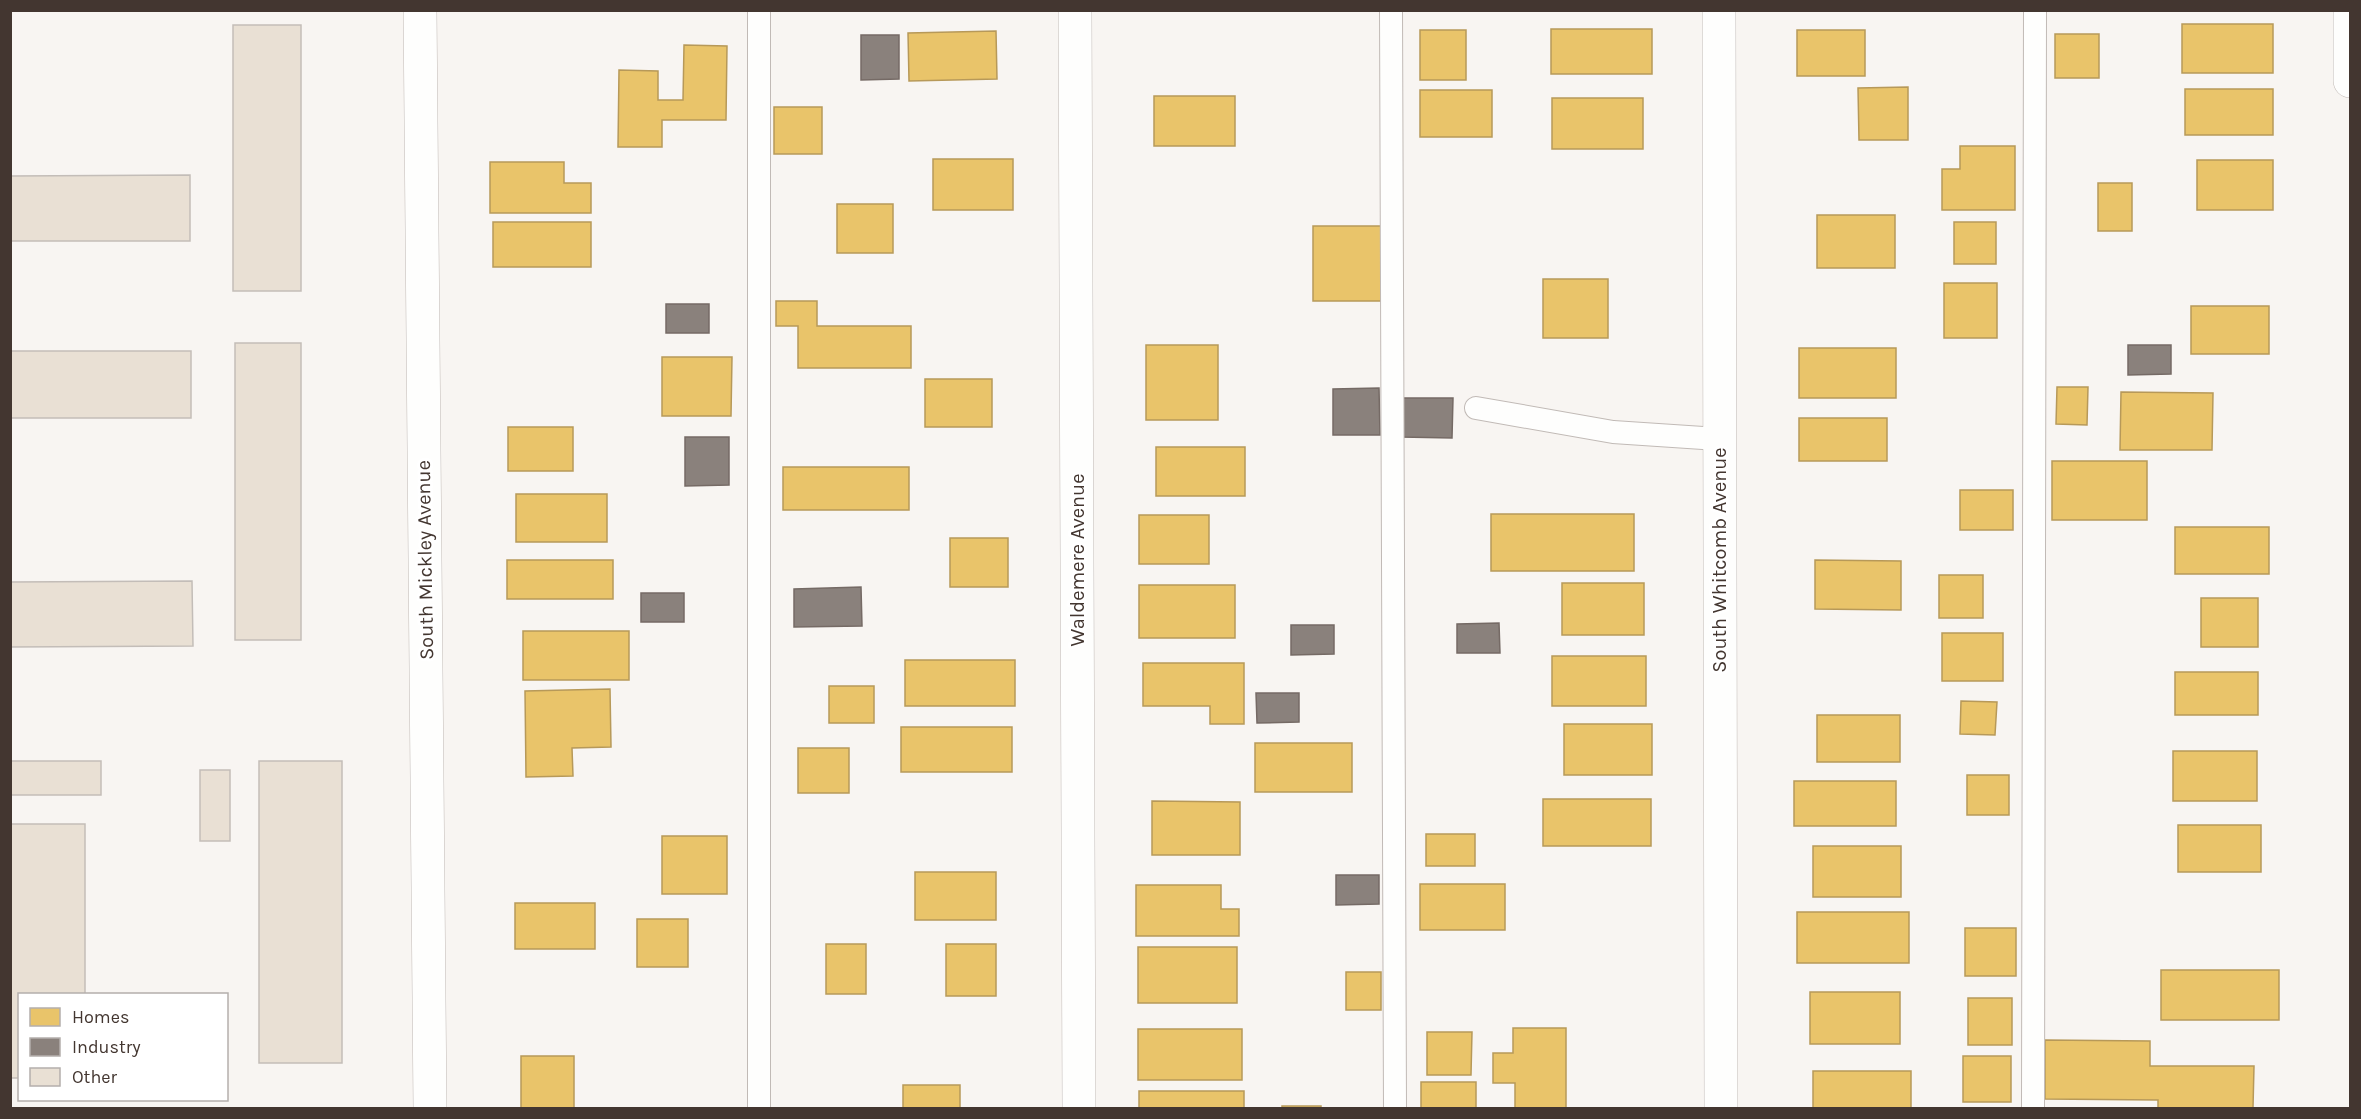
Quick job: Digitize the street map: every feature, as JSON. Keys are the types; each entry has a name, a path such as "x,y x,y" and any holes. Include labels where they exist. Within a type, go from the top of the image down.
{"street":[{"name":"South Mickley Avenue","path":"420,10 430,1108"},
{"name":"Waldemere Avenue","path":"1075,10 1079,1108"},
{"name":"South Whitcomb Avenue","path":"1719,10 1721,1108"},
{"path":"2350,10 2350,81"}],"lane":[{"path":"759,10 759,1108"},
{"path":"1391,10 1395,1108"},
{"path":"2033,1108 2035,10"},
{"path":"1476,408 1613,432 1718,439"}],"building: Homes":[{"path":"2182,24 2273,24 2273,73 2182,73"},
{"path":"1551,29 1652,29 1652,74 1551,74"},
{"path":"1420,30 1466,30 1466,80 1420,80"},
{"path":"1797,30 1865,30 1865,76 1797,76"},
{"path":"996,31 997,79 909,81 908,33"},
{"path":"2055,34 2099,34 2099,78 2055,78"},
{"path":"684,45 727,46 726,120 662,120 662,147 618,147 619,70 658,71 658,100 683,100"},
{"path":"1908,87 1908,140 1859,140 1858,88"},
{"path":"2185,89 2273,89 2273,135 2185,135"},
{"path":"1420,90 1492,90 1492,137 1420,137"},
{"path":"1154,96 1235,96 1235,146 1154,146"},
{"path":"1552,98 1643,98 1643,149 1552,149"},
{"path":"774,107 822,107 822,154 774,154"},
{"path":"1960,146 2015,146 2015,210 1942,210 1942,169 1960,169"},
{"path":"933,159 1013,159 1013,210 933,210"},
{"path":"2197,160 2273,160 2273,210 2197,210"},
{"path":"490,162 564,162 564,183 591,183 591,213 490,213"},
{"path":"2098,183 2132,183 2132,231 2098,231"},
{"path":"837,204 893,204 893,253 837,253"},
{"path":"1817,215 1895,215 1895,268 1817,268"},
{"path":"493,222 591,222 591,267 493,267"},
{"path":"1954,222 1996,222 1996,264 1954,264"},
{"path":"1313,226 1384,226 1384,301 1313,301"},
{"path":"1543,279 1608,279 1608,338 1543,338"},
{"path":"1944,283 1997,283 1997,338 1944,338"},
{"path":"776,301 817,301 817,326 911,326 911,368 798,368 798,326 776,326"},
{"path":"2191,306 2269,306 2269,354 2191,354"},
{"path":"1146,345 1218,345 1218,420 1146,420"},
{"path":"1799,348 1896,348 1896,398 1799,398"},
{"path":"662,357 732,357 731,416 662,416"},
{"path":"925,379 992,379 992,427 925,427"},
{"path":"2057,387 2088,387 2087,425 2056,424"},
{"path":"2121,392 2213,393 2212,450 2120,450"},
{"path":"1799,418 1887,418 1887,461 1799,461"},
{"path":"508,427 573,427 573,471 508,471"},
{"path":"1156,447 1245,447 1245,496 1156,496"},
{"path":"2052,461 2147,461 2147,520 2052,520"},
{"path":"783,467 909,467 909,510 783,510"},
{"path":"1960,490 2013,490 2013,530 1960,530"},
{"path":"516,494 607,494 607,542 516,542"},
{"path":"1491,514 1634,514 1634,571 1491,571"},
{"path":"1139,515 1209,515 1209,564 1139,564"},
{"path":"2175,527 2269,527 2269,574 2175,574"},
{"path":"950,538 1008,538 1008,587 950,587"},
{"path":"507,560 613,560 613,599 507,599"},
{"path":"1815,560 1901,561 1901,610 1815,609"},
{"path":"1939,575 1983,575 1983,618 1939,618"},
{"path":"1562,583 1644,583 1644,635 1562,635"},
{"path":"1139,585 1235,585 1235,638 1139,638"},
{"path":"2201,598 2258,598 2258,647 2201,647"},
{"path":"523,631 629,631 629,680 523,680"},
{"path":"1942,633 2003,633 2003,681 1942,681"},
{"path":"1552,656 1646,656 1646,706 1552,706"},
{"path":"905,660 1015,660 1015,706 905,706"},
{"path":"1143,663 1244,663 1244,724 1210,724 1210,706 1143,706"},
{"path":"2175,672 2258,672 2258,715 2175,715"},
{"path":"829,686 874,686 874,723 829,723"},
{"path":"610,689 611,747 572,748 573,776 526,777 525,691"},
{"path":"1961,701 1997,702 1995,735 1960,734"},
{"path":"1817,715 1900,715 1900,762 1817,762"},
{"path":"1564,724 1652,724 1652,775 1564,775"},
{"path":"901,727 1012,727 1012,772 901,772"},
{"path":"1255,743 1352,743 1352,792 1255,792"},
{"path":"798,748 849,748 849,793 798,793"},
{"path":"2173,751 2257,751 2257,801 2173,801"},
{"path":"1967,775 2009,775 2009,815 1967,815"},
{"path":"1794,781 1896,781 1896,826 1794,826"},
{"path":"1543,799 1651,799 1651,846 1543,846"},
{"path":"1152,801 1240,802 1240,855 1152,855"},
{"path":"2178,825 2261,825 2261,872 2178,872"},
{"path":"1426,834 1475,834 1475,866 1426,866"},
{"path":"662,836 727,836 727,894 662,894"},
{"path":"1813,846 1901,846 1901,897 1813,897"},
{"path":"915,872 996,872 996,920 915,920"},
{"path":"1420,884 1505,884 1505,930 1420,930"},
{"path":"1136,885 1221,885 1221,909 1239,909 1239,936 1136,936"},
{"path":"515,903 595,903 595,949 515,949"},
{"path":"1797,912 1909,912 1909,963 1797,963"},
{"path":"637,919 688,919 688,967 637,967"},
{"path":"1965,928 2016,928 2016,976 1965,976"},
{"path":"826,944 866,944 866,994 826,994"},
{"path":"946,944 996,944 996,996 946,996"},
{"path":"1138,947 1237,947 1237,1003 1138,1003"},
{"path":"2161,970 2279,970 2279,1020 2161,1020"},
{"path":"1346,972 1381,972 1381,1010 1346,1010"},
{"path":"1810,992 1900,992 1900,1044 1810,1044"},
{"path":"1968,998 2012,998 2012,1045 1968,1045"},
{"path":"1513,1028 1566,1028 1566,1108 1515,1108 1515,1083 1493,1083 1493,1053 1513,1053"},
{"path":"1138,1029 1242,1029 1242,1080 1138,1080"},
{"path":"1427,1032 1472,1032 1471,1075 1427,1075"},
{"path":"2045,1040 2150,1041 2150,1066 2254,1066 2253,1108 2158,1108 2158,1100 2045,1099"},
{"path":"521,1056 574,1056 574,1108 521,1108"},
{"path":"1963,1056 2011,1056 2011,1102 1963,1102"},
{"path":"1813,1071 1911,1071 1911,1108 1813,1108"},
{"path":"1421,1082 1476,1082 1476,1108 1421,1108"},
{"path":"903,1085 960,1085 960,1108 903,1108"},
{"path":"1139,1091 1244,1091 1244,1108 1139,1108"},
{"path":"1282,1106 1321,1106 1321,1108 1282,1108"}],"building: Industry":[{"path":"861,35 899,35 899,79 861,80"},
{"path":"666,304 709,304 709,333 666,333"},
{"path":"2128,345 2171,345 2171,374 2128,375"},
{"path":"1379,388 1380,435 1333,435 1333,389"},
{"path":"1401,398 1453,398 1452,438 1401,437"},
{"path":"685,437 729,437 729,485 685,486"},
{"path":"861,587 862,626 794,627 794,589"},
{"path":"641,593 684,593 684,622 641,622"},
{"path":"1499,623 1500,653 1457,653 1457,624"},
{"path":"1291,625 1334,625 1334,654 1291,655"},
{"path":"1256,693 1299,693 1299,722 1257,723"},
{"path":"1336,875 1379,875 1379,904 1336,905"}],"building: Other":[{"path":"233,25 301,25 301,291 233,291"},
{"path":"190,175 190,241 10,241 10,176"},
{"path":"235,343 301,343 301,640 235,640"},
{"path":"10,351 191,351 191,418 10,418"},
{"path":"192,581 193,646 10,647 10,582"},
{"path":"10,761 101,761 101,795 10,795"},
{"path":"259,761 342,761 342,1063 259,1063"},
{"path":"200,770 230,770 230,841 200,841"},
{"path":"10,824 85,824 85,993 18,993 18,1078 10,1078"}]}
